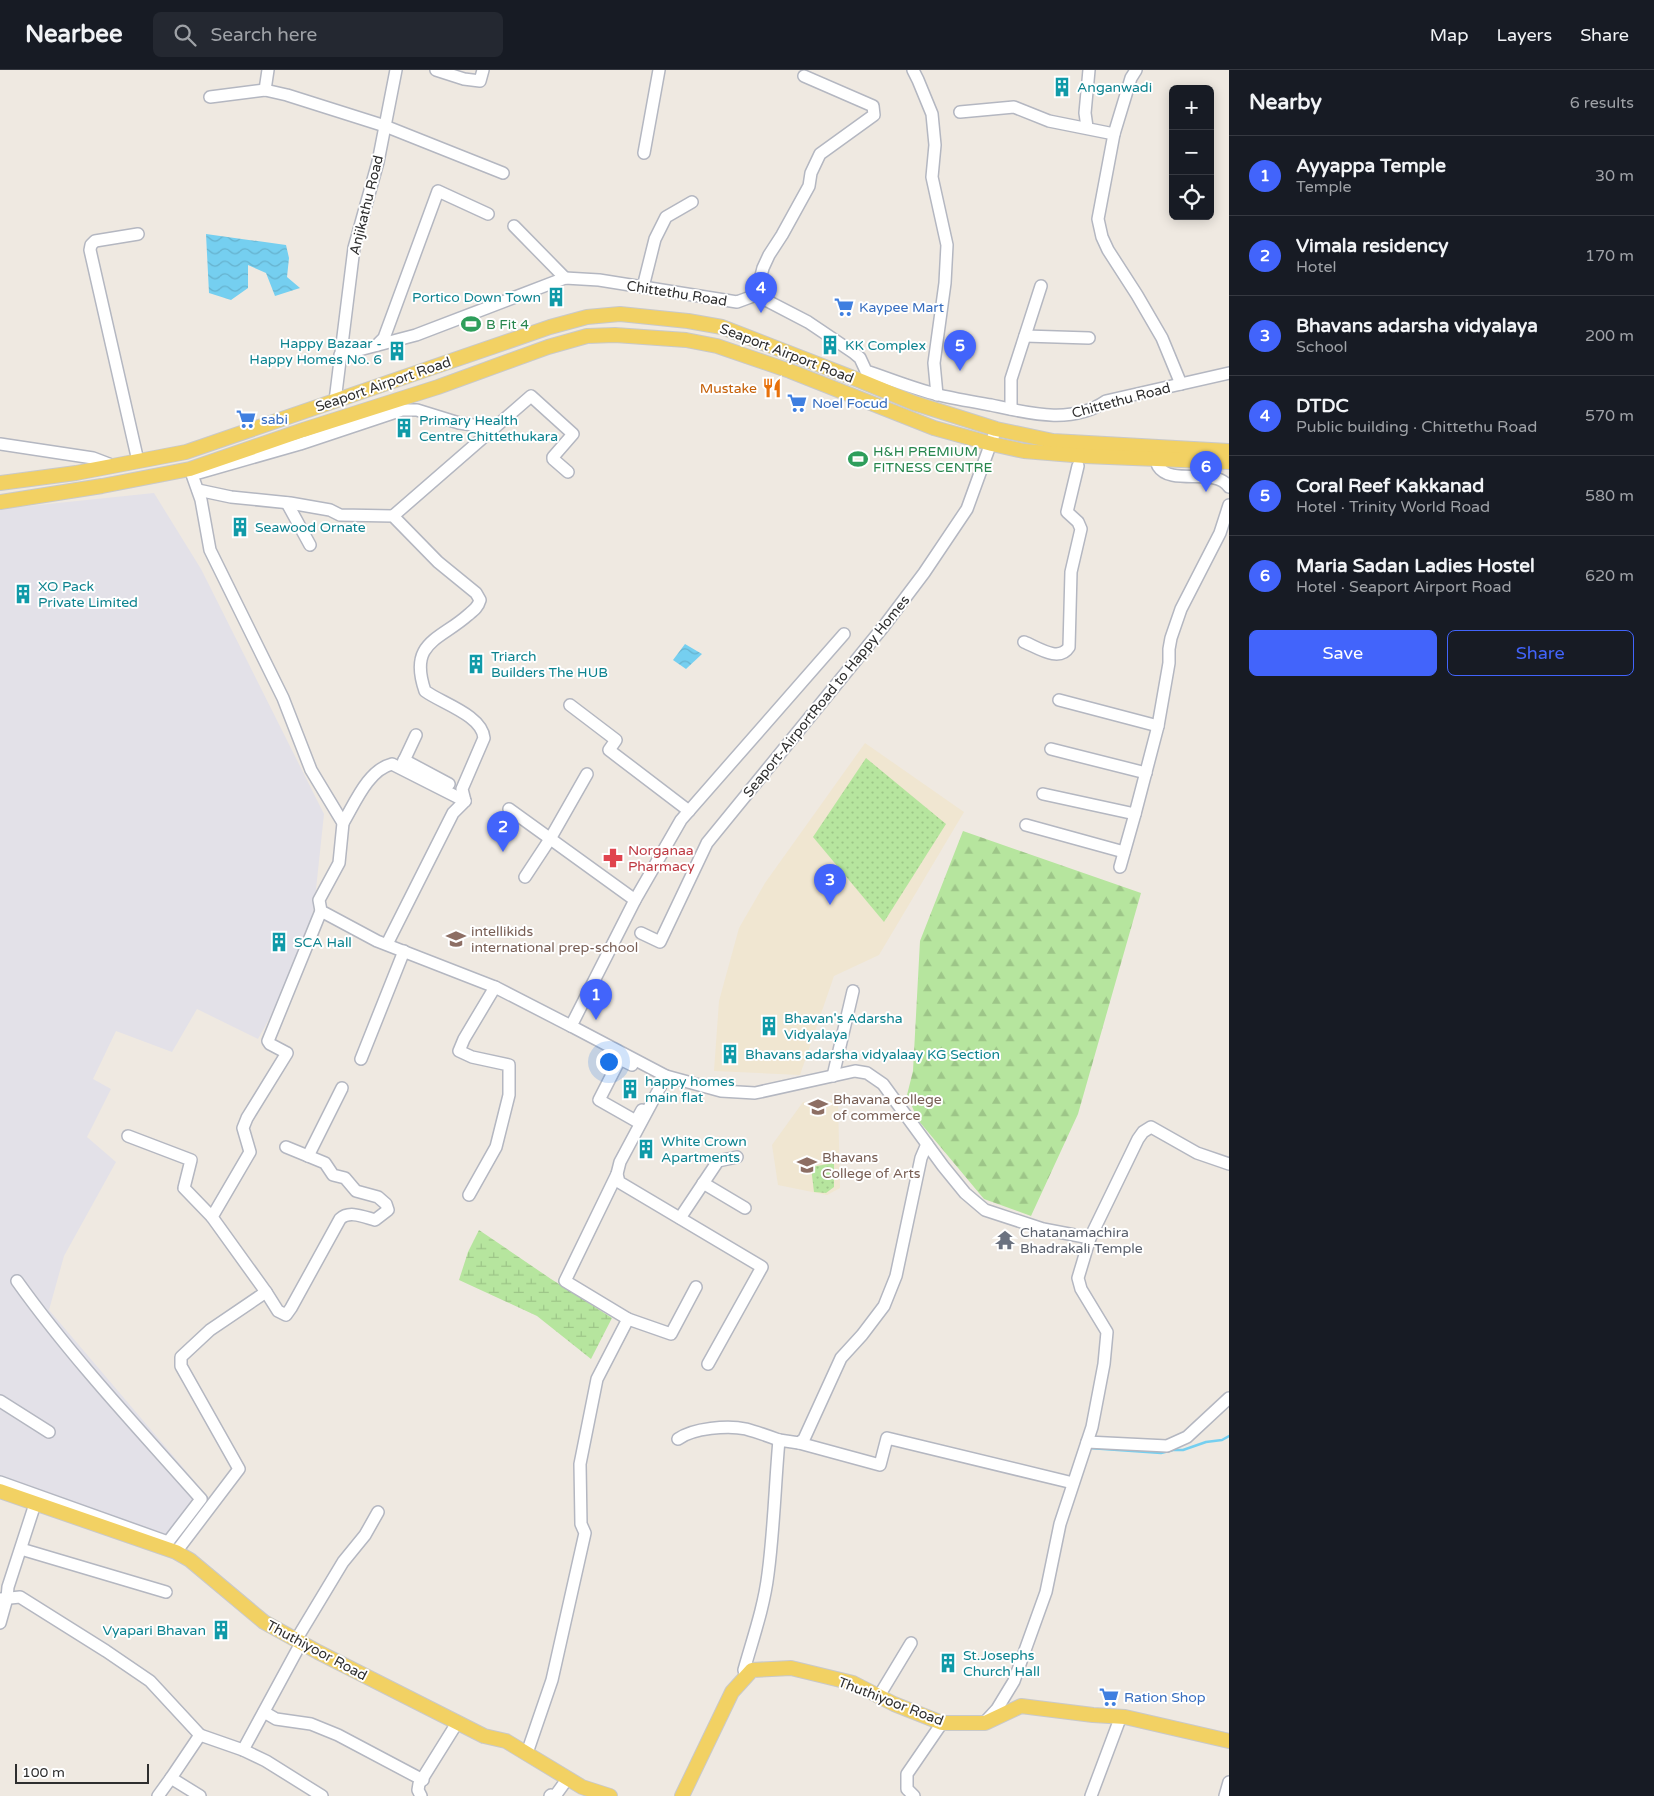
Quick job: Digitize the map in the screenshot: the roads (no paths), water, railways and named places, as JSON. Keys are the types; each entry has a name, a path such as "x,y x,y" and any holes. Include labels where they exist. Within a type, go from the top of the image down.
{"main road":[{"name":"Seaport Airport Road","path":"0,483 114,466 186,452 550,327 587,317 620,314 658,316 722,327 863,376 930,409 996,429 1053,441 1156,453 1229,451"},
{"path":"0,502 153,476 191,472 303,430 438,387 548,347 587,336 615,335 653,336 717,346 854,396 934,428 1024,451 1085,456 1156,453 1229,462"},
{"path":"854,396 863,376"},
{"name":"Thuthiyoor Road","path":"0,1491 176,1552 190,1560 264,1622 457,1723 484,1736 506,1742 582,1787 610,1796"},
{"name":"Thuthiyoor Road","path":"746,1677 752,1670 791,1668 853,1683 942,1723 985,1722 1021,1706 1093,1716 1121,1716 1229,1741"},
{"path":"682,1796 732,1692 746,1677"}],"street":[{"path":"265,90 268,70"},
{"name":"Anjikathu Road","path":"335,400 354,248 378,162 396,70"},
{"path":"436,70 464,79 480,80 483,70"},
{"path":"644,153 659,70"},
{"path":"913,70 932,114 935,145 932,177 947,245 945,283 934,363 937,395"},
{"path":"1087,127 1085,113 1089,70"},
{"path":"1136,70 1114,134 1098,219 1102,237 1108,250 1162,338 1181,384"},
{"path":"804,76 874,106 874,115 820,154 811,174 809,186 763,268 756,295 808,322 854,353 860,358 863,376"},
{"path":"210,97 265,90 287,95 385,126 503,172"},
{"path":"960,112 1014,106 1049,120 1114,134"},
{"path":"377,345 384,338 438,191 488,214"},
{"path":"643,287 655,239 666,217 692,202"},
{"path":"514,226 566,278"},
{"path":"138,234 95,241 91,244 90,250 138,461"},
{"name":"Chittethu Road","path":"340,355 416,336 566,278 598,280 737,302 756,295"},
{"path":"1011,409 1011,378 1041,286"},
{"path":"1025,336 1089,338"},
{"name":"Chittethu Road","path":"863,376 937,395 1033,414 1057,415 1082,412 1095,408 1106,401 1229,373"},
{"path":"198,490 231,497 330,510 340,515 393,516 528,397 532,396 573,434 553,457 568,472"},
{"path":"343,823 311,770 283,698 210,550 198,490 191,472 300,444 402,410 418,410 460,423 494,428"},
{"name":"Seaport-AirportRoad to Happy Homes","path":"642,933 660,942 707,843 884,626 924,573 967,509 996,429"},
{"path":"0,444 93,458 114,466"},
{"path":"1156,453 1157,465 1164,473 1213,477 1221,479 1229,487"},
{"path":"1024,642 1060,655 1070,647 1071,572 1081,529 1078,522 1067,512 1078,466"},
{"path":"287,503 310,545"},
{"path":"1120,867 1136,814 1158,726 1169,663 1169,649 1175,625 1220,533 1229,505"},
{"path":"393,516 438,562 476,593 480,600 478,606 462,621 434,638 421,656 422,682 425,691 456,708 478,724 483,731 484,738 462,789 465,801"},
{"path":"571,1026 635,900 681,820 844,634"},
{"path":"1059,700 1158,726"},
{"path":"570,705 616,740 609,750 689,811"},
{"path":"402,764 416,735"},
{"path":"1051,749 1146,774"},
{"path":"212,1217 250,1152 243,1128 247,1118 287,1053 270,1044 268,1040 321,912 320,900 339,862 343,823 370,778 383,766 402,764 454,786 457,784 470,752"},
{"path":"402,764 465,801"},
{"path":"525,877 550,839 587,774"},
{"path":"1043,794 1136,814"},
{"path":"387,944 453,813 465,801"},
{"path":"509,808 635,900"},
{"path":"1026,825 1124,852"},
{"path":"321,912 387,944 495,987 662,1076"},
{"path":"361,1059 404,951"},
{"path":"469,1195 496,1146 509,1095 508,1065 472,1057 459,1051 464,1039 495,987"},
{"path":"833,1076 853,991"},
{"path":"662,1076 636,1120 599,1100 620,1059 662,1076 721,1091 755,1093 855,1071 868,1073 883,1084 966,1193 985,1210 1044,1229 1090,1238"},
{"path":"662,1076 565,1281 628,1319 671,1334 696,1287"},
{"path":"308,1156 342,1088"},
{"path":"985,1722 997,1709 1014,1681 1046,1592 1060,1524 1092,1427 1104,1364 1107,1332 1081,1289 1078,1278 1090,1238 1138,1139 1151,1127 1196,1153 1229,1164"},
{"path":"128,1136 190,1160 184,1188 212,1217 278,1311 286,1315 340,1219 344,1215 354,1214 375,1220 388,1210 386,1204 378,1198 356,1191 345,1178 333,1175 325,1164 286,1147"},
{"path":"799,1443 804,1439 808,1431 841,1358 868,1328 884,1306 896,1276 921,1158 927,1144"},
{"path":"680,1218 718,1161 737,1157"},
{"path":"617,1174 619,1182 762,1267 708,1364"},
{"path":"703,1183 746,1208"},
{"path":"0,1482 168,1542 201,1499 91,1374 17,1281"},
{"path":"176,1552 239,1468 181,1366 181,1357 210,1330 266,1292"},
{"path":"527,1753 552,1680 585,1533 581,1524 580,1464 597,1379 628,1319"},
{"path":"1087,1442 1167,1446 1186,1437 1229,1398"},
{"path":"0,1401 49,1432"},
{"path":"678,1439 686,1433 728,1428 746,1429 779,1440 799,1443 880,1465 886,1438 1073,1483"},
{"path":"746,1677 744,1670 761,1613 768,1575 779,1440"},
{"path":"0,1623 4,1593 21,1549 34,1504"},
{"path":"243,1750 264,1712 298,1641 343,1562 365,1535 378,1512"},
{"path":"21,1549 166,1592"},
{"path":"4,1593 20,1597 150,1681 200,1735 243,1750 289,1774 322,1796"},
{"path":"879,1696 911,1642"},
{"path":"264,1712 276,1719 311,1724 338,1735 422,1780"},
{"path":"1091,1796 1121,1716"},
{"path":"421,1796 418,1790 422,1780 457,1723"},
{"path":"914,1796 907,1789 907,1774 942,1723"},
{"path":"158,1796 200,1735"},
{"path":"171,1778 200,1796"},
{"path":"550,1796 555,1796 568,1778"},
{"path":"1224,1796 1229,1782"}],"water":[{"path":"206,234 286,245 289,258 287,277 300,288 275,296 266,273 248,265 248,288 231,300 209,293"},
{"path":"685,644 702,654 686,669 673,660"}],"waterway":[{"path":"1089,1448 1161,1453 1183,1450 1206,1442 1222,1440 1229,1436"}],"place":[{"name":"Anganwadi","path":"1062,87"},
{"name":"Portico Down Town","path":"556,297"},
{"name":"Kaypee Mart","path":"844,307"},
{"name":"DTDC","path":"761,313"},
{"name":"B Fit 4","path":"471,324"},
{"name":"KK Complex","path":"830,345"},
{"name":"Happy Bazaar - Happy Homes No. 6","path":"397,351"},
{"name":"Coral Reef Kakkanad","path":"960,371"},
{"name":"Mustake","path":"772,388"},
{"name":"Noel Focud","path":"797,403"},
{"name":"sabi","path":"246,419"},
{"name":"Primary Health Centre Chittethukara","path":"404,428"},
{"name":"H&H PREMIUM FITNESS CENTRE","path":"858,459"},
{"name":"Maria Sadan Ladies Hostel","path":"1206,492"},
{"name":"Seawood Ornate","path":"240,527"},
{"name":"XO Pack Private Limited","path":"23,594"},
{"name":"Triarch Builders The HUB","path":"476,664"},
{"name":"Vimala residency","path":"503,852"},
{"name":"Norganaa Pharmacy","path":"613,858"},
{"name":"Bhavans adarsha vidyalaya","path":"830,905"},
{"name":"intellikids international prep-school","path":"456,939"},
{"name":"SCA Hall","path":"279,942"},
{"name":"Ayyappa Temple","path":"596,1020"},
{"name":"Bhavan's Adarsha Vidyalaya","path":"769,1026"},
{"name":"Bhavans adarsha vidyalaay KG Section","path":"730,1054"},
{"name":"happy homes main flat","path":"630,1089"},
{"name":"Bhavana college of commerce","path":"818,1107"},
{"name":"White Crown Apartments","path":"646,1149"},
{"name":"Bhavans College of Arts","path":"807,1165"},
{"name":"Chatanamachira Bhadrakali Temple","path":"1005,1240"},
{"name":"Vyapari Bhavan","path":"221,1630"},
{"name":"St.Josephs Church Hall","path":"948,1663"},
{"name":"Ration Shop","path":"1109,1697"}]}
